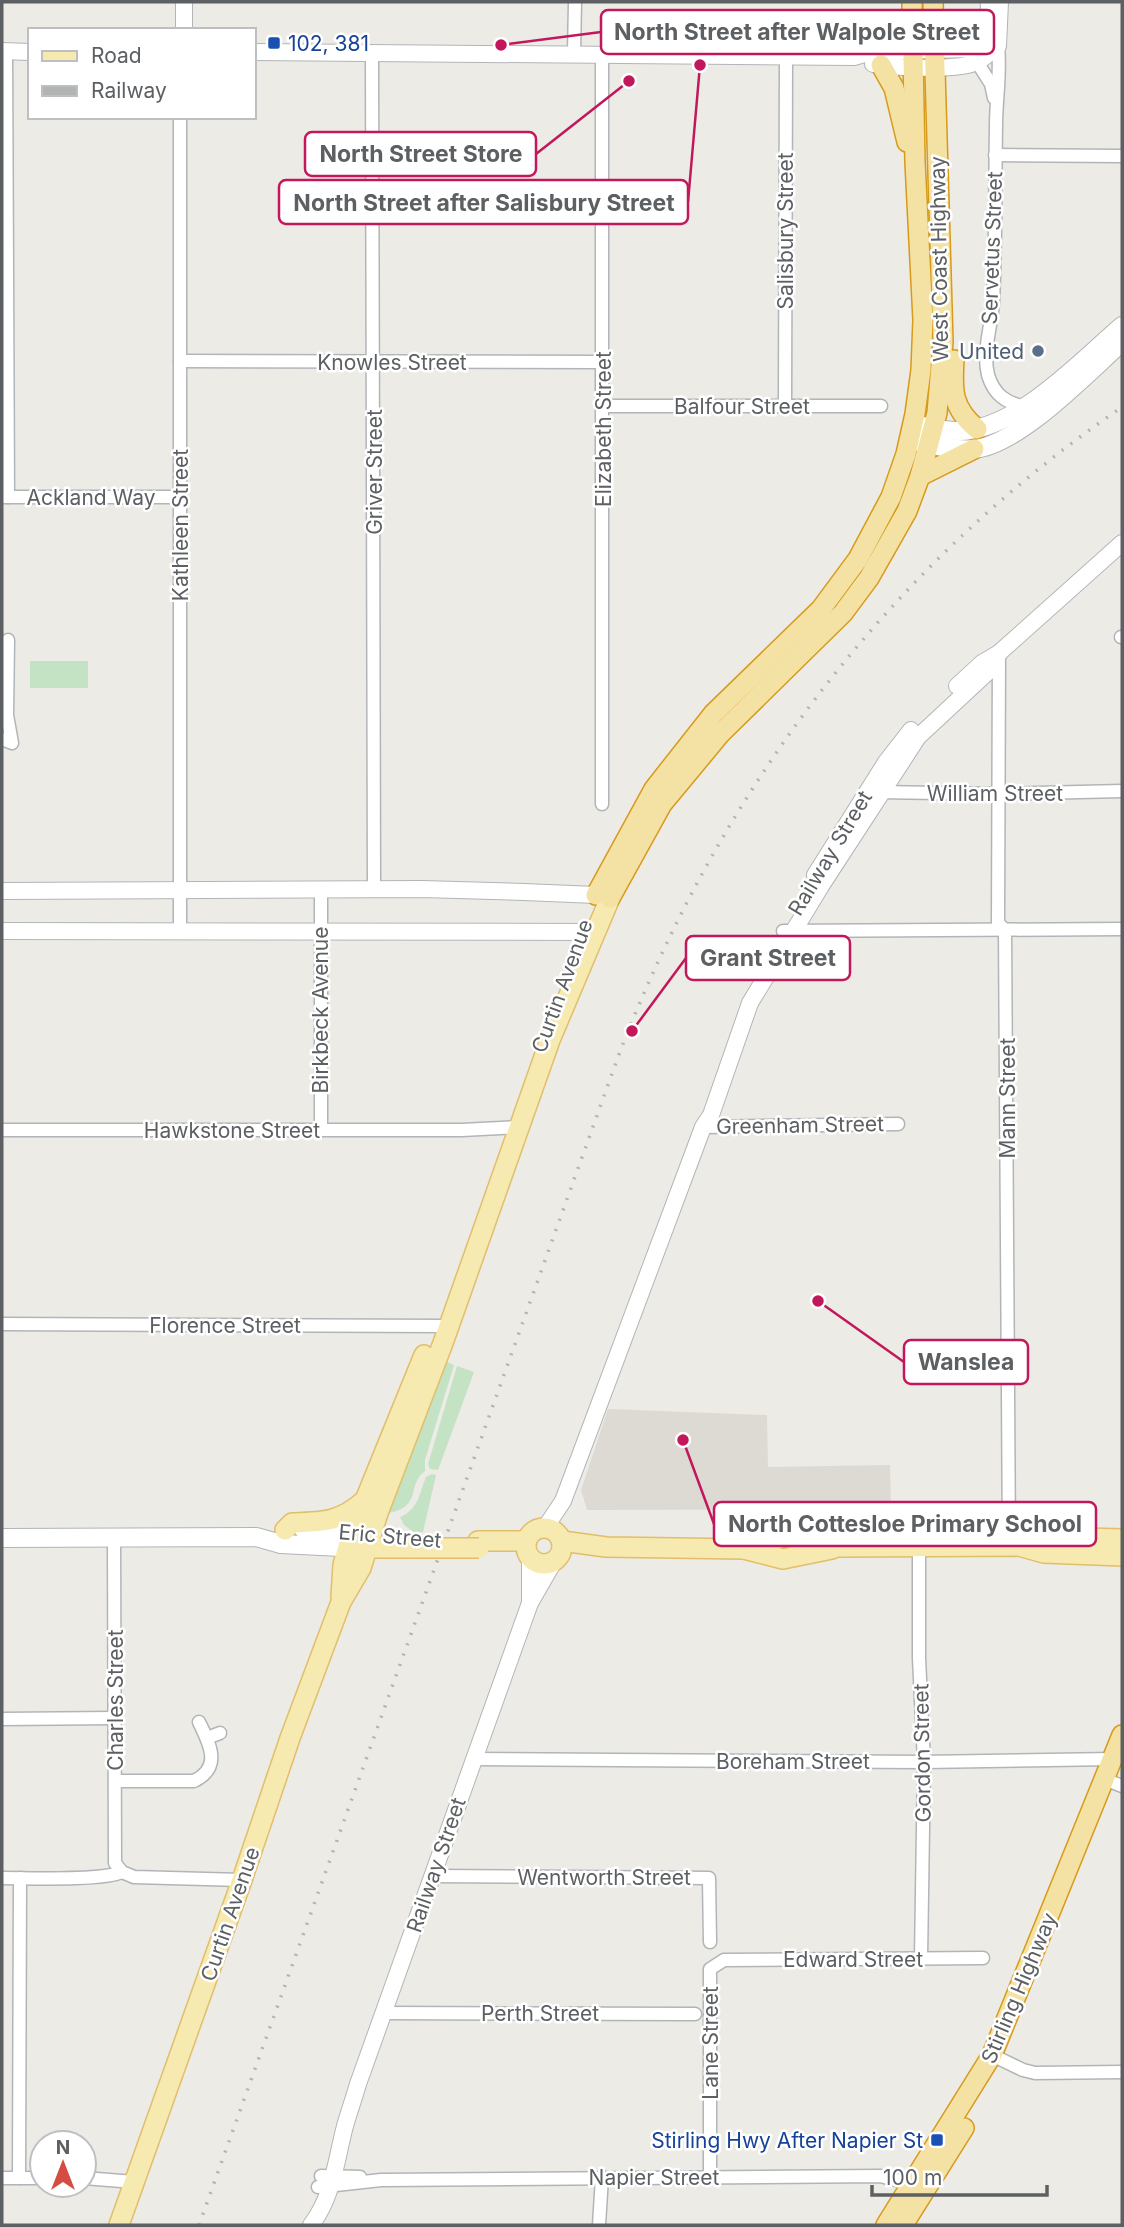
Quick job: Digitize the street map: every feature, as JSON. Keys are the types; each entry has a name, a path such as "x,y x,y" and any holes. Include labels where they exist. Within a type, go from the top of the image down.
{"highway":[{"name":"West Coast Highway","path":"907,511 920,476 923,320 915,163 912,2"},
{"name":"West Coast Highway","path":"921,434 941,381 942,305 933,2"},
{"path":"881,65 892,84 902,126 915,163"},
{"path":"942,305 954,343 955,401 962,415 976,429"},
{"name":"Curtin Avenue","path":"603,897 654,789 713,714 821,609 858,559 921,434"},
{"path":"920,476 974,449"},
{"name":"Curtin Avenue","path":"603,897 662,804 720,734 843,613 869,578 907,511"},
{"name":"Stirling Highway","path":"886,2225 917,2189 998,2059 1113,1773 1122,1735"},
{"name":"Stirling Highway","path":"903,2225 917,2189"}],"main road":[{"path":"921,434 974,449 1012,436 1122,326"},
{"path":"921,434 976,429 1009,417 1050,397 1122,342"},
{"name":"Curtin Avenue","path":"359,1540 603,897"},
{"name":"Curtin Avenue","path":"119,2225 243,1880 290,1738 341,1602 361,1567 359,1540 365,1500 442,1326"},
{"path":"285,1530 292,1522 323,1522 340,1518 365,1500"},
{"name":"Eric Street","path":"256,1537 276,1530 285,1530 359,1540 479,1545 527,1550 540,1565 556,1544"},
{"path":"527,1550 535,1530 556,1544 606,1547 744,1549 784,1537 839,1547 1014,1546 1044,1553 1122,1556"},
{"name":"Eric Street","path":"2,1538 256,1537 281,1544 359,1540"},
{"path":"1014,1546 1045,1538 1122,1539"}],"street":[{"path":"184,2 184,28"},
{"path":"194,2 194,28"},
{"path":"575,2 575,53"},
{"path":"258,53 602,53 854,57 881,65 933,58 980,43 985,33 989,2"},
{"name":"Servetus Street","path":"1000,2 993,303 985,351 992,386 1009,402 1026,407"},
{"path":"933,58 968,65 977,62 998,46"},
{"path":"5,497 4,51 28,51"},
{"path":"854,57 871,52 912,59"},
{"name":"Elizabeth Street","path":"602,53 602,804"},
{"name":"Griver Street","path":"372,54 374,890"},
{"name":"Salisbury Street","path":"785,406 786,56"},
{"name":"Servetus Street","path":"977,62 991,84 996,108"},
{"name":"Kathleen Street","path":"180,119 180,932"},
{"path":"995,155 1122,156"},
{"name":"Knowles Street","path":"180,361 603,362"},
{"name":"Balfour Street","path":"602,406 881,406"},
{"name":"Ackland Way","path":"5,497 180,497"},
{"name":"Railway Street","path":"311,2225 321,2212 325,2182 341,2151 344,2128 473,1759 530,1603 556,1544 563,1502 703,1127 701,1111 740,1004 789,931 909,732 982,663 999,653 1122,543"},
{"path":"8,640 7,715 12,745"},
{"name":"Mann Street","path":"999,653 999,923 1005,930 1014,1546"},
{"name":"William Street","path":"874,792 1122,792"},
{"name":"Birkbeck Avenue","path":"321,890 321,1130"},
{"path":"2,891 512,891 603,897"},
{"path":"789,931 1122,929"},
{"path":"2,932 588,932"},
{"name":"Greenham Street","path":"703,1127 898,1124"},
{"name":"Hawkstone Street","path":"2,1130 513,1131"},
{"name":"Florence Street","path":"2,1324 442,1326"},
{"name":"Charles Street","path":"114,1536 115,1781 119,1867"},
{"name":"Gordon Street","path":"919,1546 919,1658 924,1762 921,1959"},
{"name":"Railway Street","path":"527,1550 530,1603"},
{"path":"2,1719 115,1718"},
{"path":"115,1781 194,1781 206,1772 212,1748 199,1722"},
{"path":"207,1738 220,1733"},
{"name":"Boreham Street","path":"473,1759 924,1762 1113,1773"},
{"path":"2,1878 114,1875 119,1867 134,1877 243,1880"},
{"name":"Wentworth Street","path":"433,1876 709,1878 710,1942"},
{"path":"19,2178 20,1878"},
{"name":"Edward Street","path":"724,1960 983,1958"},
{"name":"Lane Street","path":"710,2176 710,1969 724,1960"},
{"name":"Perth Street","path":"384,2013 695,2014"},
{"path":"998,2059 1035,2073 1122,2072"},
{"name":"Napier Street","path":"325,2182 880,2176 917,2189"},
{"path":"599,2225 602,2177"},
{"path":"2,2178 28,2178"},
{"path":"98,2179 135,2182"}],"shaded area":[{"path":"608,1409 767,1415 768,1467 890,1465 891,1509 587,1510 581,1490"}],"green space":[{"path":"30,661 88,661 88,688 30,688"},
{"path":"447,1362 454,1365 425,1460 425,1471 416,1482 406,1505 389,1513"},
{"path":"457,1366 474,1372 438,1470 430,1469 428,1464"},
{"path":"436,1475 423,1532 415,1533 404,1525 400,1517 415,1505 426,1477"}],"railway":[{"path":"199,2225 618,1057 659,960 706,866 760,777 820,693 886,614 958,539 1037,470 1122,407"}],"place":[{"name":"102, 381","path":"274,43"},
{"name":"North Street after Walpole Street","path":"501,45"},
{"name":"North Street after Salisbury Street","path":"700,65"},
{"name":"North Street Store","path":"629,81"},
{"name":"United","path":"1038,351"},
{"name":"Grant Street","path":"632,1031"},
{"name":"Wanslea","path":"818,1301"},
{"name":"North Cottesloe Primary School","path":"683,1440"},
{"name":"Stirling Hwy After Napier St","path":"937,2140"}]}
